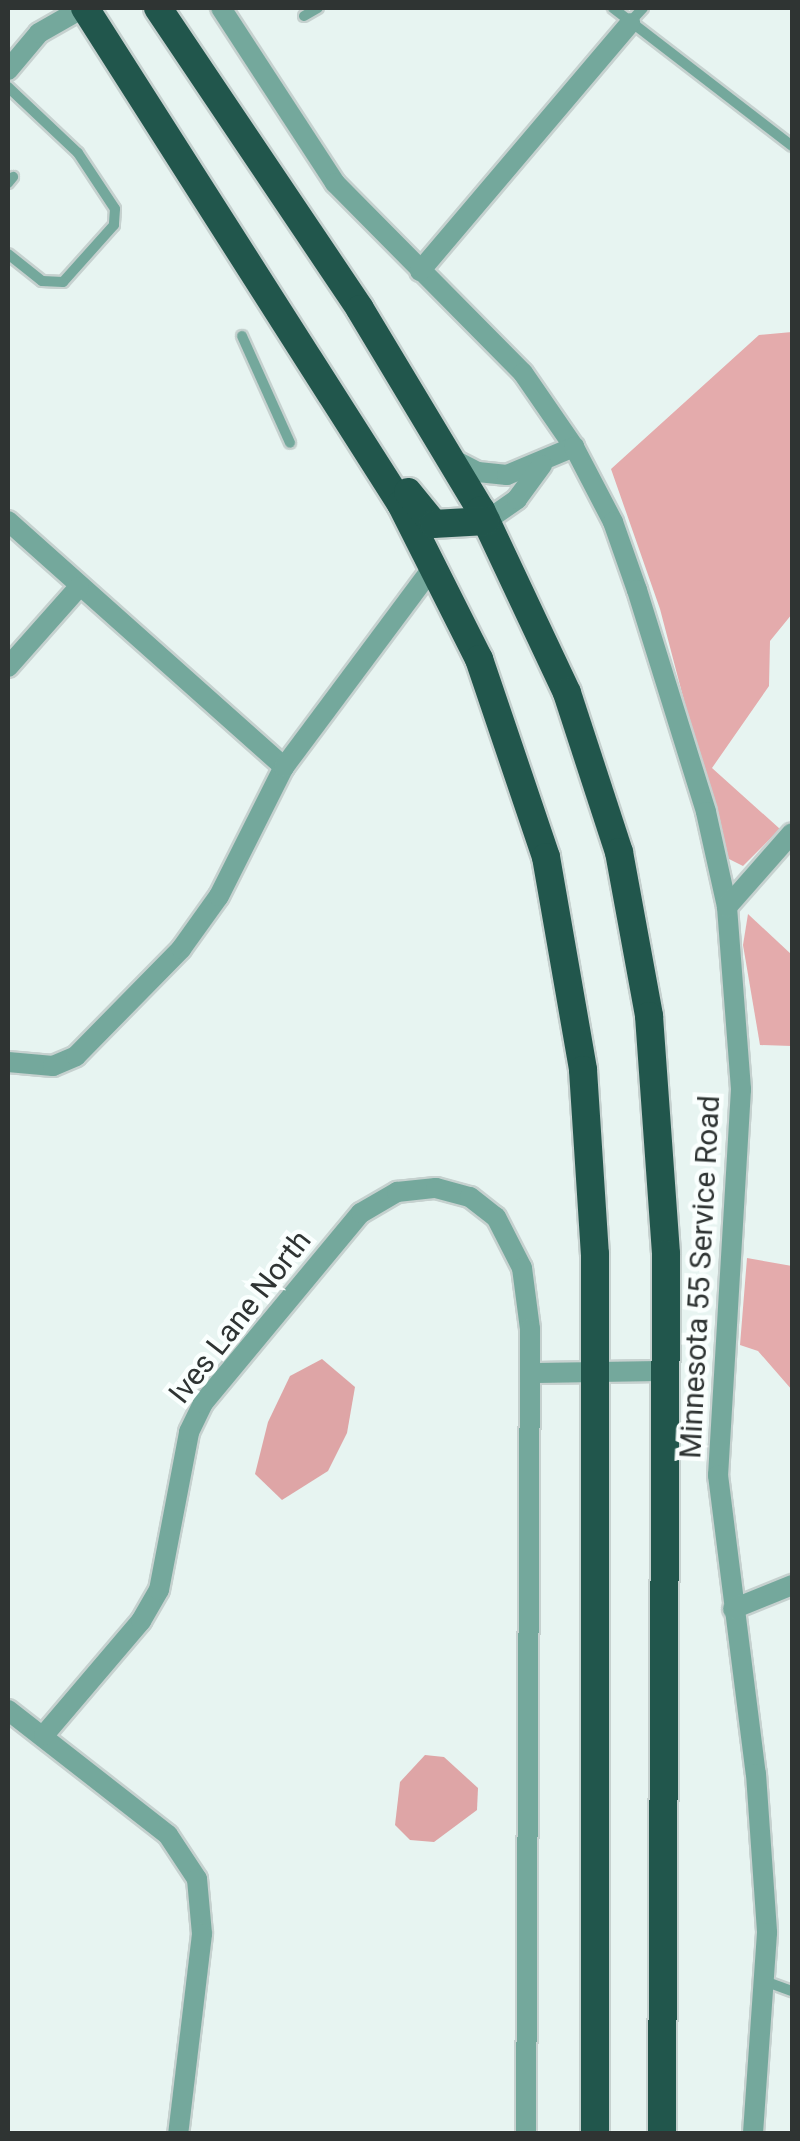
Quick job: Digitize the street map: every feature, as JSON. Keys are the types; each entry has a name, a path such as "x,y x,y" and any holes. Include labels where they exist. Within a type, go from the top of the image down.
{"highway":[{"path":"84,8 367,445 433,567 496,701 546,856 583,1070 595,1372 595,2134"},
{"path":"158,8 452,459 567,693 614,836 637,934 663,1176 662,2134"},
{"path":"304,350 319,352 329,364 434,524 486,522"}],"street":[{"path":"8,70 39,33 84,8"},
{"name":"Minnesota 55 Service Road","path":"220,8 335,182 523,373 574,447 613,522 706,812 727,907 742,1090 718,1475 762,1833 767,1982 754,2134"},
{"path":"420,271 636,15"},
{"path":"452,459 478,472 507,475 542,465 574,447"},
{"path":"486,522 517,499 542,465"},
{"path":"8,521 284,767"},
{"path":"8,1062 29,1068 76,1056 181,949 219,896 284,767 433,567"},
{"path":"8,667 80,587"},
{"path":"727,907 792,833"},
{"name":"Ives Lane North","path":"44,1735 141,1622 159,1590 188,1432 203,1403 361,1212 396,1192 436,1188 470,1197 496,1217 522,1268 530,1373 526,2134"},
{"path":"530,1373 665,1370"},
{"path":"733,1609 792,1585"},
{"path":"8,1710 168,1835 197,1879 202,1934 178,2134"}],"lane":[{"path":"304,16 318,8"},
{"path":"614,8 636,15 792,146"},
{"path":"8,87 78,153 114,209 114,225 62,282 42,281 8,254"},
{"path":"242,336 290,443"},
{"path":"767,1982 792,1991"}],"shaded area":[{"path":"792,332 792,614 770,641 769,686 712,768 780,829 743,866 725,857 660,609 611,469 759,335"},
{"path":"748,914 792,955 792,1046 760,1045 743,945"},
{"path":"747,1258 792,1266 792,1390 758,1351 740,1345"},
{"path":"322,1359 355,1387 347,1433 328,1471 282,1500 255,1474 268,1422 290,1376"},
{"path":"425,1755 444,1757 478,1788 477,1810 434,1842 410,1840 395,1825 400,1782"}]}
